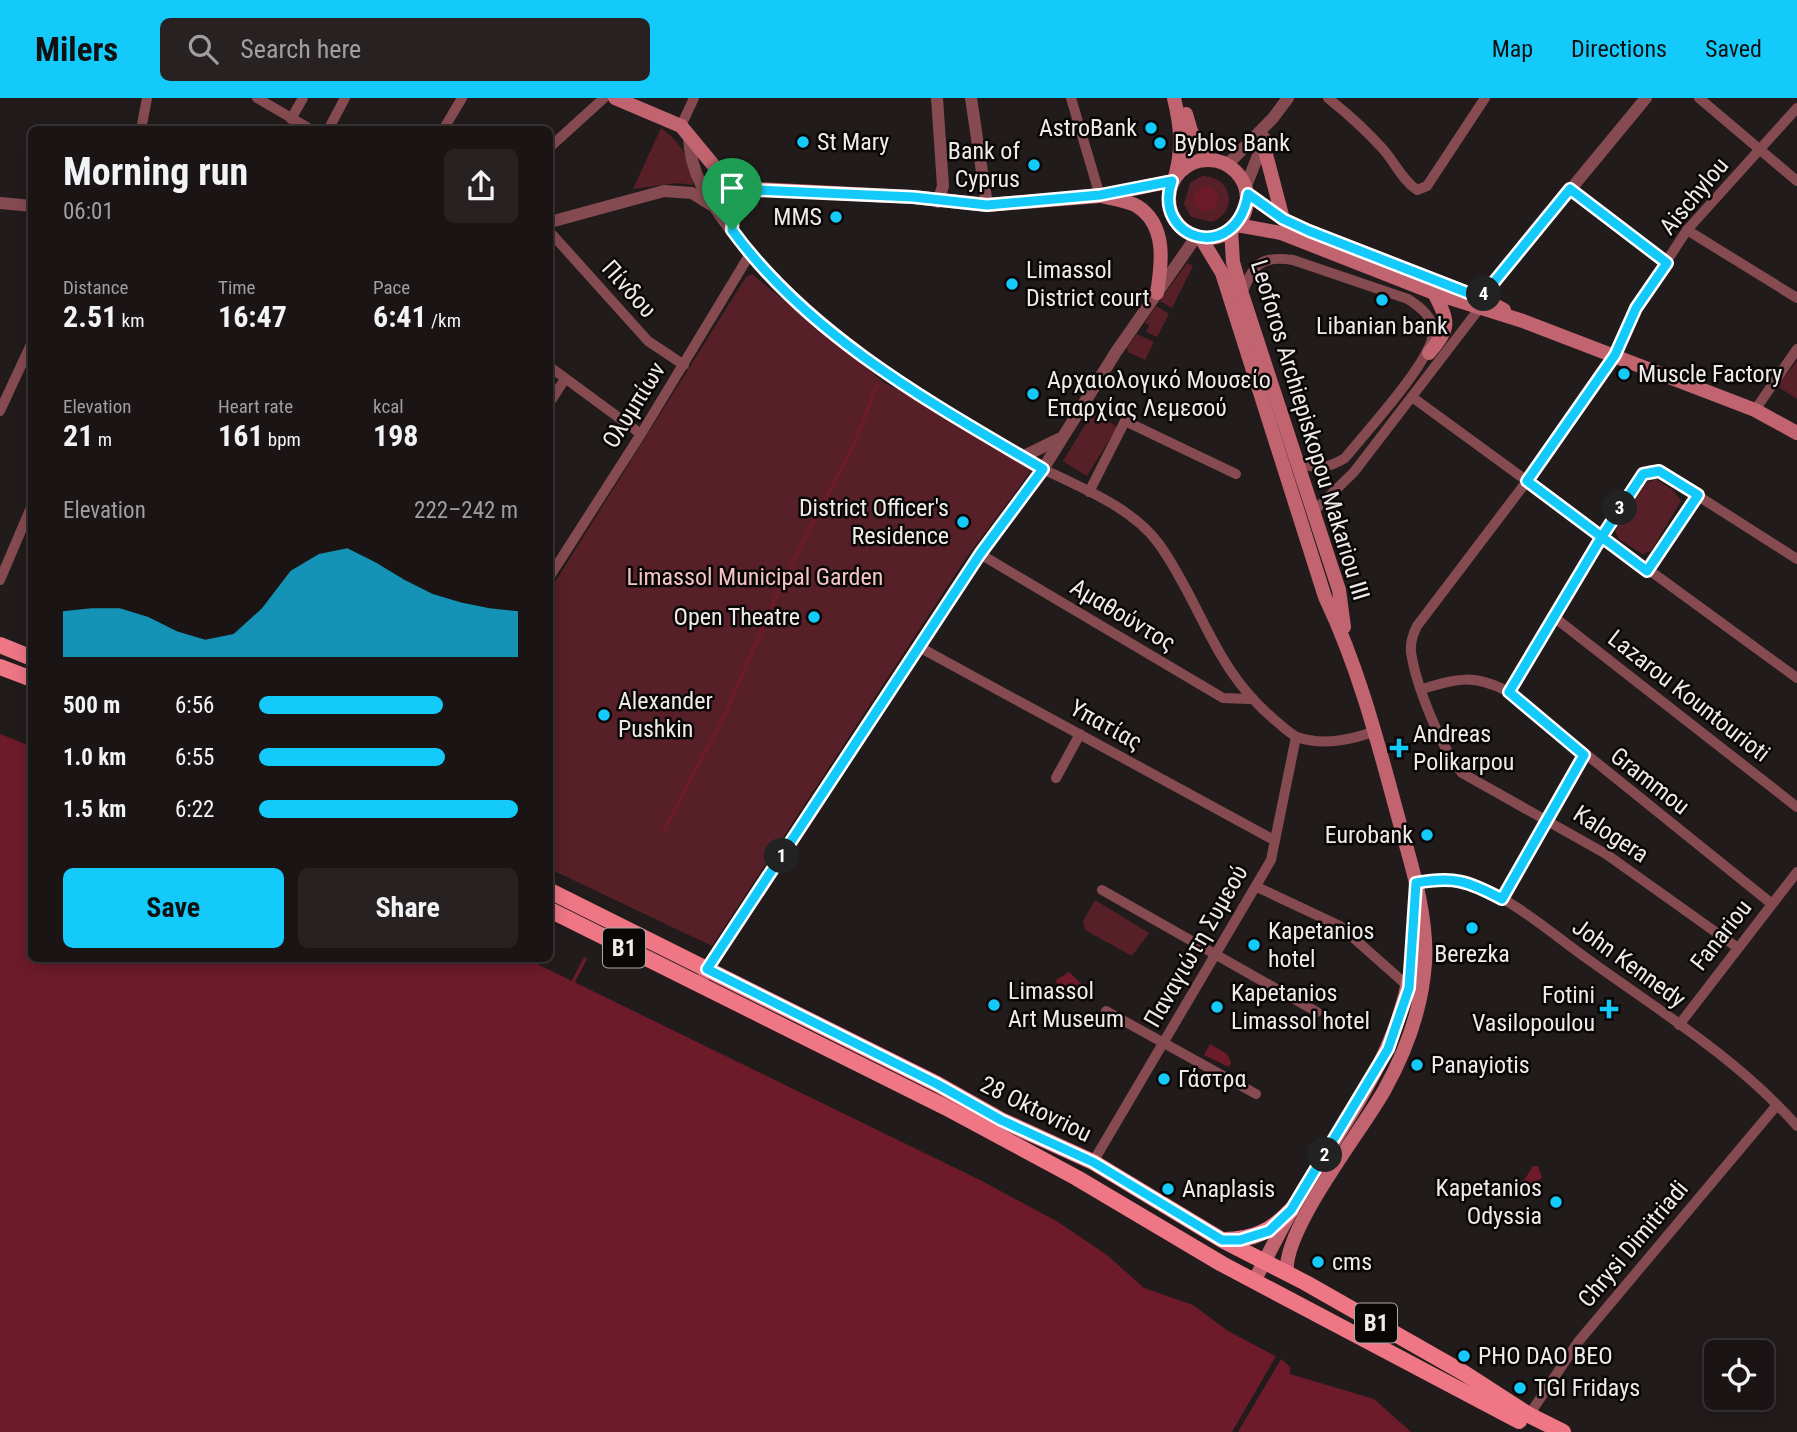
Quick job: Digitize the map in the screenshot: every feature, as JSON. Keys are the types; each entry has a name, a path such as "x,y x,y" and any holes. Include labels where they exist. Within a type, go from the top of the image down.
{"main road":[{"path":"615,98 685,130 719,172 729,180 755,190 913,197 938,202 987,205 1100,195 1173,180 1189,164 1209,159 1227,165 1247,190 1283,219 1480,304 1755,410 1795,429"},
{"path":"1174,98 1182,128 1181,155 1168,194 1175,220 1198,237 1220,236 1234,228 1244,214 1247,190"},
{"path":"1181,98 1191,131 1209,159"},
{"path":"1263,143 1283,219"},
{"path":"1100,195 1135,204 1155,228 1161,247 1162,264 1157,293"},
{"path":"1234,228 1281,233 1434,293 1480,304"},
{"name":"Leoforos Archiepiskopou Makariou III","path":"1234,228 1233,262 1339,590 1347,642"},
{"name":"Leoforos Archiepiskopou Makariou III","path":"1198,237 1222,273 1325,597 1347,642 1375,731 1416,883 1425,962 1410,1034 1385,1089 1298,1228 1287,1256 1287,1274"},
{"path":"1429,353 1443,336 1446,324 1444,313 1434,293"},
{"path":"0,645 28,656"},
{"path":"0,667 27,677"},
{"name":"Leoforos Archiepiskopou Makariou III","path":"1254,1281 1291,1210 1388,1049 1409,988 1416,883"},
{"name":"28 Oktovriou","path":"553,892 937,1084 1001,1120 1093,1162 1222,1240 1464,1373 1529,1416 1563,1432"},
{"name":"28 Oktovriou","path":"553,912 1019,1146 1254,1281 1413,1362 1539,1432"},
{"path":"1222,1240 1257,1236 1278,1224 1291,1210"}],"street":[{"path":"142,126 147,98"},
{"path":"257,98 304,126"},
{"path":"291,119 303,98"},
{"path":"330,126 345,98"},
{"path":"445,126 462,98"},
{"path":"553,144 604,98"},
{"path":"694,98 685,130 689,152 711,205 750,254 820,323 862,357 1022,457 1089,492 1136,521 1158,543 1230,674 1249,699 1296,737 1337,741 1375,731"},
{"path":"937,98 943,186 938,202"},
{"path":"971,98 987,205"},
{"path":"1071,98 1100,195"},
{"path":"1227,165 1273,118 1288,98"},
{"path":"1328,98 1358,122 1384,150 1406,182 1417,190 1427,186 1485,98"},
{"path":"1312,512 1354,472 1480,304 1646,98"},
{"path":"1699,98 1797,181"},
{"name":"Aischylou","path":"1527,481 1615,355 1636,308 1687,230 1797,108"},
{"path":"1247,190 1273,118"},
{"path":"1570,189 1667,263"},
{"path":"732,230 734,202 755,190"},
{"path":"553,221 664,191 692,193 711,205"},
{"path":"0,203 28,206"},
{"path":"1687,230 1797,298"},
{"name":"Πίνδου","path":"553,235 648,341 684,365"},
{"path":"698,985 980,554 1043,469 1157,293 1198,237"},
{"name":"Ολυμπίων","path":"553,569 641,434 750,254"},
{"path":"1242,294 1251,271 1262,262 1275,257 1293,260 1416,304 1424,310 1432,323 1429,353 1345,458 1330,468 1313,468 1297,463"},
{"path":"1755,410 1797,349"},
{"path":"0,411 28,351"},
{"path":"553,369 641,434"},
{"path":"553,397 565,379"},
{"path":"1412,397 1601,538 1797,678"},
{"path":"1089,492 1125,421 1236,474"},
{"path":"1022,457 1049,446 1066,434"},
{"path":"1509,692 1601,538 1643,474 1650,470 1659,471 1797,559"},
{"name":"Kalogera","path":"1527,481 1417,626 1412,638 1411,653 1447,755 1462,773 1606,854 1738,948"},
{"path":"1647,571 1698,495"},
{"path":"0,580 28,515"},
{"name":"Αμαθούντος","path":"980,554 1223,698 1249,699"},
{"name":"Lazarou Kountourioti","path":"1554,617 1797,807"},
{"name":"Υπατίας","path":"919,647 1273,840"},
{"name":"Grammou","path":"1422,689 1462,678 1480,680 1509,692 1772,904"},
{"path":"1056,778 1080,734"},
{"name":"Παναγιώτη Συμεού","path":"1093,1162 1271,860 1296,737"},
{"path":"1502,899 1584,755"},
{"name":"Fanariou","path":"1679,1025 1797,872"},
{"name":"John Kennedy","path":"1416,883 1452,878 1466,881 1502,899 1679,1025 1777,1105 1797,1126"},
{"path":"1257,887 1340,926 1409,988"},
{"path":"1102,890 1317,1012"},
{"path":"1106,1011 1256,1094"},
{"name":"Chrysi Dimitriadi","path":"1529,1416 1578,1342 1777,1105"}],"green space":[{"path":"661,128 688,160 693,185 677,183 633,189"},
{"path":"1202,176 1220,181 1228,194 1226,210 1212,222 1191,217 1184,204 1190,183"},
{"path":"1187,263 1193,266 1172,308 1160,301"},
{"name":"Limassol Municipal Garden","path":"752,274 886,384 915,397 1032,470 966,558 712,946 553,870 553,585 746,277"},
{"path":"1156,306 1169,314 1157,337 1146,332 1149,325 1145,323"},
{"path":"1137,334 1154,342 1145,360 1128,352 1127,347"},
{"path":"1797,361 1797,399 1777,386"},
{"path":"1093,412 1117,427 1087,476 1063,461"},
{"path":"1656,479 1673,490 1681,501 1651,551 1642,554 1619,539 1615,531 1646,483"},
{"path":"1095,900 1149,933 1132,956 1085,930 1083,921"}],"shaded area":[{"path":"1206,187 1214,191 1218,199 1214,207 1206,211 1198,207 1194,199 1198,191"},
{"path":"0,734 28,745 28,962 533,962 982,1181 1058,1222 1107,1255 1144,1288 1193,1305 1228,1331 1281,1359 1290,1367 1290,1374 1374,1399 1411,1432 0,1432"},
{"path":"1069,972 1089,991 1085,1000 1078,1001 1072,994 1059,992 1056,980"},
{"path":"1210,1044 1227,1054 1231,1062 1229,1067 1204,1055"},
{"path":"1533,1166 1538,1166 1542,1177 1527,1194 1516,1194 1515,1184 1525,1179"}],"pier":[{"path":"1276,1356 1281,1359 1238,1432 1232,1432"}],"waterway":[{"path":"664,830 726,712 784,579 854,444 877,385"},
{"path":"573,982 585,959"}],"place":[{"name":"AstroBank","path":"1151,128"},
{"name":"St Mary","path":"803,142"},
{"name":"Byblos Bank","path":"1160,143"},
{"name":"Bank of Cyprus","path":"1034,165"},
{"name":"MMS","path":"836,217"},
{"name":"Limassol District court","path":"1012,284"},
{"name":"Libanian bank","path":"1382,300"},
{"name":"Muscle Factory","path":"1624,374"},
{"name":"Αρχαιολογικό Μουσείο Επαρχίας Λεμεσού","path":"1033,394"},
{"name":"District Officer's Residence","path":"963,522"},
{"name":"Open Theatre","path":"814,617"},
{"name":"Alexander Pushkin","path":"604,715"},
{"name":"Andreas Polikarpou","path":"1399,748"},
{"name":"Eurobank","path":"1427,835"},
{"name":"Berezka","path":"1472,928"},
{"name":"Kapetanios hotel","path":"1254,945"},
{"name":"Limassol Art Museum","path":"994,1005"},
{"name":"Kapetanios Limassol hotel","path":"1217,1007"},
{"name":"Fotini Vasilopoulou","path":"1609,1009"},
{"name":"Panayiotis","path":"1417,1065"},
{"name":"Γάστρα","path":"1164,1079"},
{"name":"Anaplasis","path":"1168,1189"},
{"name":"Kapetanios Odyssia","path":"1556,1202"},
{"name":"cms","path":"1318,1262"},
{"name":"PHO DAO BEO","path":"1464,1356"},
{"name":"TGI Fridays","path":"1520,1388"}],"route":[{"path":"732,230 734,202 755,190 913,197 938,202 987,205 1100,195 1172,181 1168,194 1169,208 1184,230 1196,237 1222,236 1231,230 1244,214 1248,194 1283,219 1309,231 1481,298 1570,189 1667,263 1636,308 1615,355 1527,481 1601,538 1647,571 1698,495 1659,471 1650,470 1643,474 1601,538 1509,692 1584,755 1502,899 1466,881 1452,878 1416,883 1415,939 1409,988 1396,1031 1370,1082 1291,1210 1269,1231 1249,1239 1222,1240 1093,1162 1001,1120 937,1084 707,969 980,554 1043,469 862,357 795,300 750,254 732,230"}]}
